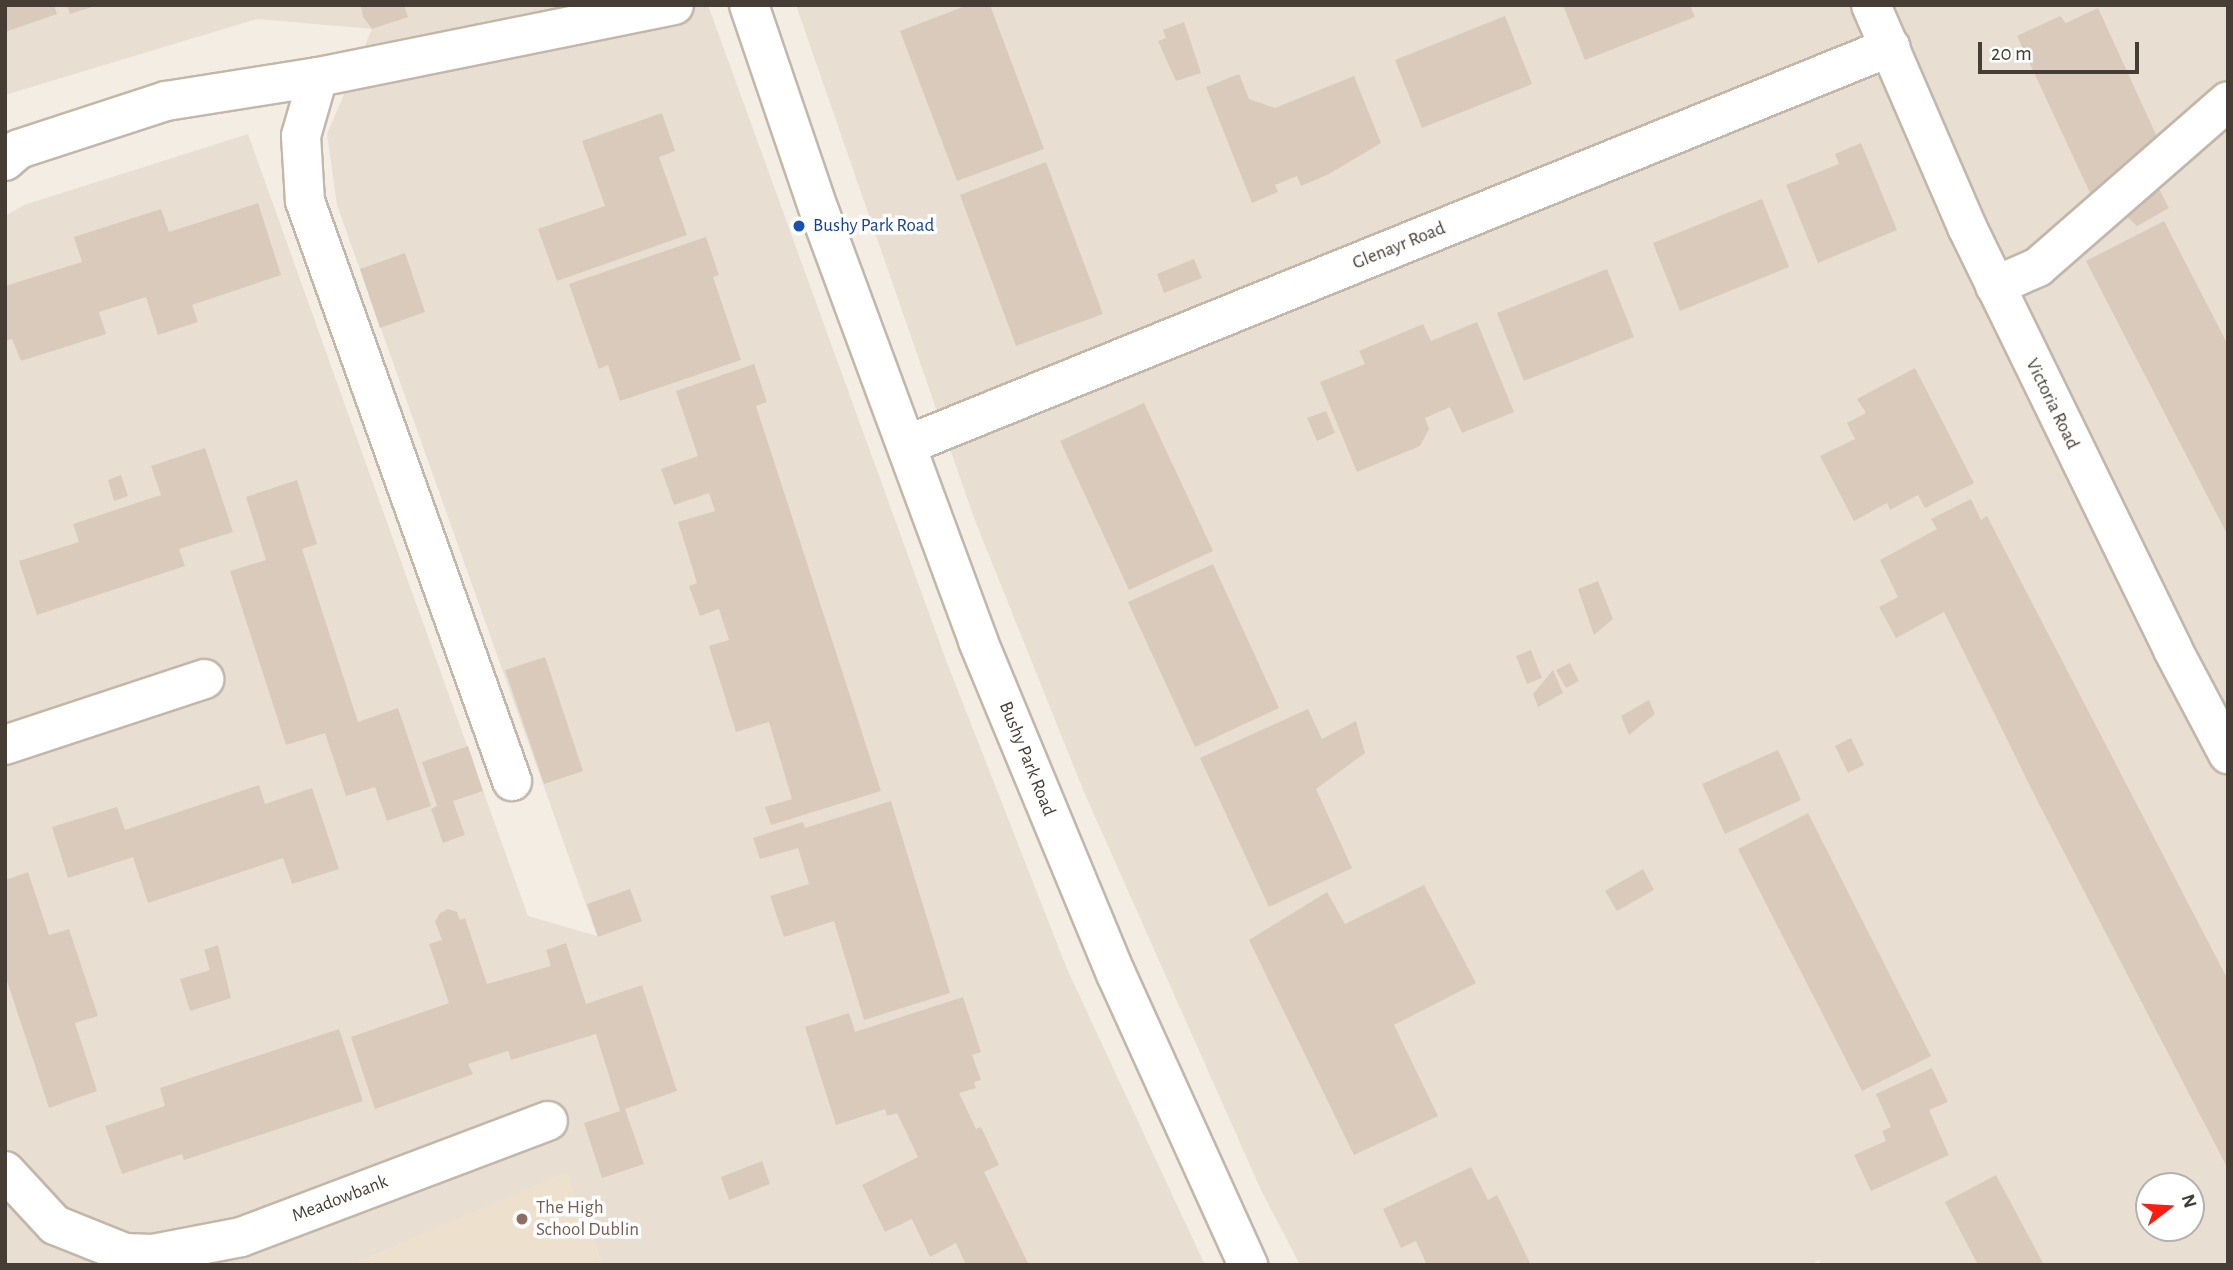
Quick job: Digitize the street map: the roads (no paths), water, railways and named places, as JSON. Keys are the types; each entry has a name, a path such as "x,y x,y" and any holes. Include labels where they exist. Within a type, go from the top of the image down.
{"street":[{"path":"5,161 19,149 166,101 318,77 674,5"},
{"name":"Bushy Park Road","path":"749,5 821,214 978,640 1116,974 1248,1265"},
{"name":"Victoria Road","path":"1871,5 1995,286 2173,650 2228,754"},
{"name":"Glenayr Road","path":"907,444 1890,47"},
{"path":"318,77 302,136 304,201 512,781"},
{"path":"1995,286 2038,267 2228,101"},
{"path":"5,745 204,679"},
{"name":"Meadowbank","path":"5,1171 55,1225 125,1259 241,1237 548,1121"}],"place":[{"name":"Bushy Park Road","path":"799,226"},
{"name":"The High School Dublin","path":"522,1219"}]}
